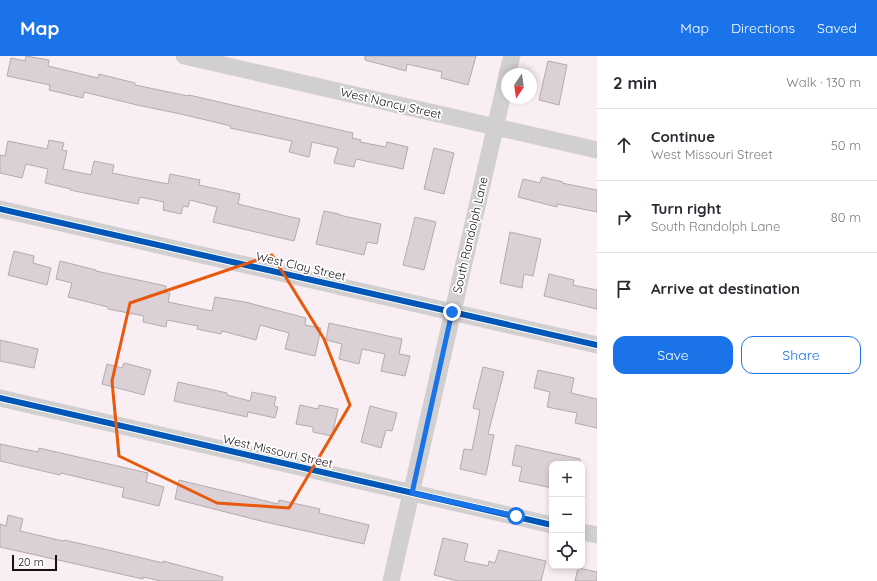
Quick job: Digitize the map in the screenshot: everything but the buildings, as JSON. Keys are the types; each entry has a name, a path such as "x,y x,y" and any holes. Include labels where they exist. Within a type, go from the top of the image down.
{"street":[{"name":"West Nancy Street","path":"184,56 597,150"},
{"name":"South Randolph Lane","path":"509,68 512,56"},
{"name":"South Randolph Lane","path":"391,581 501,101"},
{"name":"West Clay Street","path":"0,209 597,345"},
{"name":"West Missouri Street","path":"0,398 549,524"},
{"path":"585,533 597,535"}],"highlighted area":[{"path":"272,255 324,339 350,405 289,508 217,503 119,456 112,381 130,303"}],"cycle path":[{"path":"0,209 597,345"},
{"path":"0,398 549,524"}],"route":[{"path":"452,312 412,493 516,516"}]}
